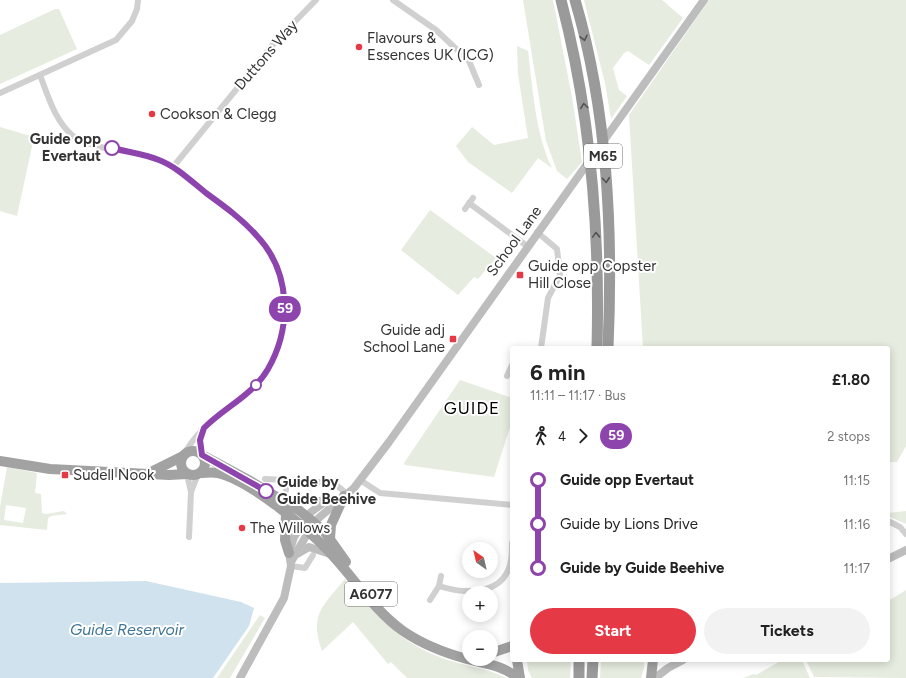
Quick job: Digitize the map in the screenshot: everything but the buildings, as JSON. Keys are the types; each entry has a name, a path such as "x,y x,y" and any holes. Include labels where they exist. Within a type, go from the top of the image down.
{"highway":[{"name":"M65","path":"561,0 581,89 588,140 595,215 597,346"},
{"name":"M65","path":"575,0 596,92 606,180 610,250 608,346"},
{"path":"591,346 597,274"},
{"path":"609,314 611,346"},
{"name":"A6077","path":"147,474 192,451 284,495 369,598 390,621 404,632 443,651 500,667 519,678"},
{"path":"199,473 205,465 202,455"},
{"path":"183,456 181,465 187,474"},
{"name":"A6077","path":"0,461 50,469 147,474 217,473 229,477 286,514 307,523 330,539 374,598 394,617 424,638 446,647 462,651"},
{"path":"330,539 331,525 345,495"},
{"path":"286,514 285,540 291,559"},
{"path":"498,651 510,647"},
{"name":"A6077","path":"517,662 519,678"},
{"path":"579,678 580,662"},
{"path":"592,678 593,662"},
{"path":"651,678 653,662"}],"main road":[{"name":"School Lane","path":"307,523 345,495 360,480 389,442 527,246 704,0"},
{"path":"284,495 326,501 345,495"},
{"path":"240,678 280,608 286,593 294,537 326,501"},
{"path":"291,559 309,547 316,548 333,555"},
{"path":"890,558 906,550"},
{"path":"655,678 679,662"}],"street":[{"path":"0,93 116,40 132,21 137,9 138,0"},
{"name":"Duttons Way","path":"173,167 275,42 316,0"},
{"path":"393,0 436,30 469,61 479,85"},
{"path":"40,75 53,108 63,124 74,136 87,142 158,160 173,167 242,220 258,236 269,251 279,271 284,289 283,326 279,346 267,370 252,389 204,428 191,441 183,456"},
{"path":"465,209 471,200 527,246"},
{"path":"537,232 557,249 560,272 559,278 548,298 541,346"},
{"path":"507,376 510,370"},
{"path":"202,455 200,440 204,428"},
{"path":"191,492 199,473"},
{"path":"187,474 191,492 189,538"},
{"path":"265,479 334,483 345,495"},
{"path":"284,495 286,480"},
{"path":"360,480 380,494 510,505"},
{"path":"890,522 900,527 906,534"},
{"path":"301,574 313,555"},
{"path":"291,559 305,568"},
{"path":"439,586 453,591 484,591 501,581 510,565"},
{"path":"430,600 439,586 441,576"}],"shaded area":[{"path":"523,0 553,0 572,97 582,162 567,179 557,171 546,141"},
{"path":"584,0 662,0 683,18 649,65 628,51 624,53 613,68 619,90 627,96 611,119 605,83"},
{"path":"709,0 906,0 906,446 897,462 890,462 890,346 643,346 629,115"},
{"path":"55,9 59,9 77,49 0,84 0,35"},
{"path":"517,46 528,51 538,126 546,154 552,168 538,158 512,193 468,162 456,146 472,127 494,145 528,138 518,74"},
{"path":"0,127 34,137 17,216 0,211"},
{"path":"430,210 496,258 478,279 474,277 458,295 401,250"},
{"path":"460,380 510,397 510,427 494,477 405,465 404,463"},
{"path":"7,467 37,473 35,493 41,494 42,513 46,514 64,511 67,514 51,516 48,518 47,530 0,525 0,507","holes":["6,505 26,508 23,523 4,520"]},
{"path":"906,511 906,524 890,517 890,513"},
{"path":"345,579 366,604 388,626 413,644 442,658 462,664 462,666 470,666 490,671 506,678 407,678 391,662 388,664 353,622 322,651 318,638 318,619 320,611 330,596"},
{"path":"906,590 906,678 814,677 807,662 890,662 890,600"},
{"path":"260,615 265,618 230,678 217,678"},
{"path":"527,662 571,662 570,678 532,678 528,670"},
{"path":"601,662 644,662 641,678 600,678"},
{"path":"779,662 803,662 810,678 743,678 754,674 756,675"}],"water":[{"name":"Guide Reservoir","path":"146,581 241,602 254,608 249,626 213,678 0,678 0,583"}],"bus line":[{"name":"59","path":"112,148 158,160 173,167 242,220 258,236 269,251 279,271 284,289 285,306 279,346 274,357 262,378 242,398 214,417 204,428 200,440 201,455 249,480 266,491"}],"place":[{"name":"Flavours & Essences UK (ICG)","path":"359,47"},
{"name":"Cookson & Clegg","path":"152,114"},
{"name":"Guide opp Evertaut","path":"112,148"},
{"name":"Guide opp Copster Hill Close","path":"520,275"},
{"name":"Guide adj School Lane","path":"453,339"},
{"name":"Sudell Nook","path":"65,475"},
{"name":"Guide by Guide Beehive","path":"266,491"},
{"name":"The Willows","path":"242,528"}],"district":[{"name":"GUIDE","path":"472,408"}]}
